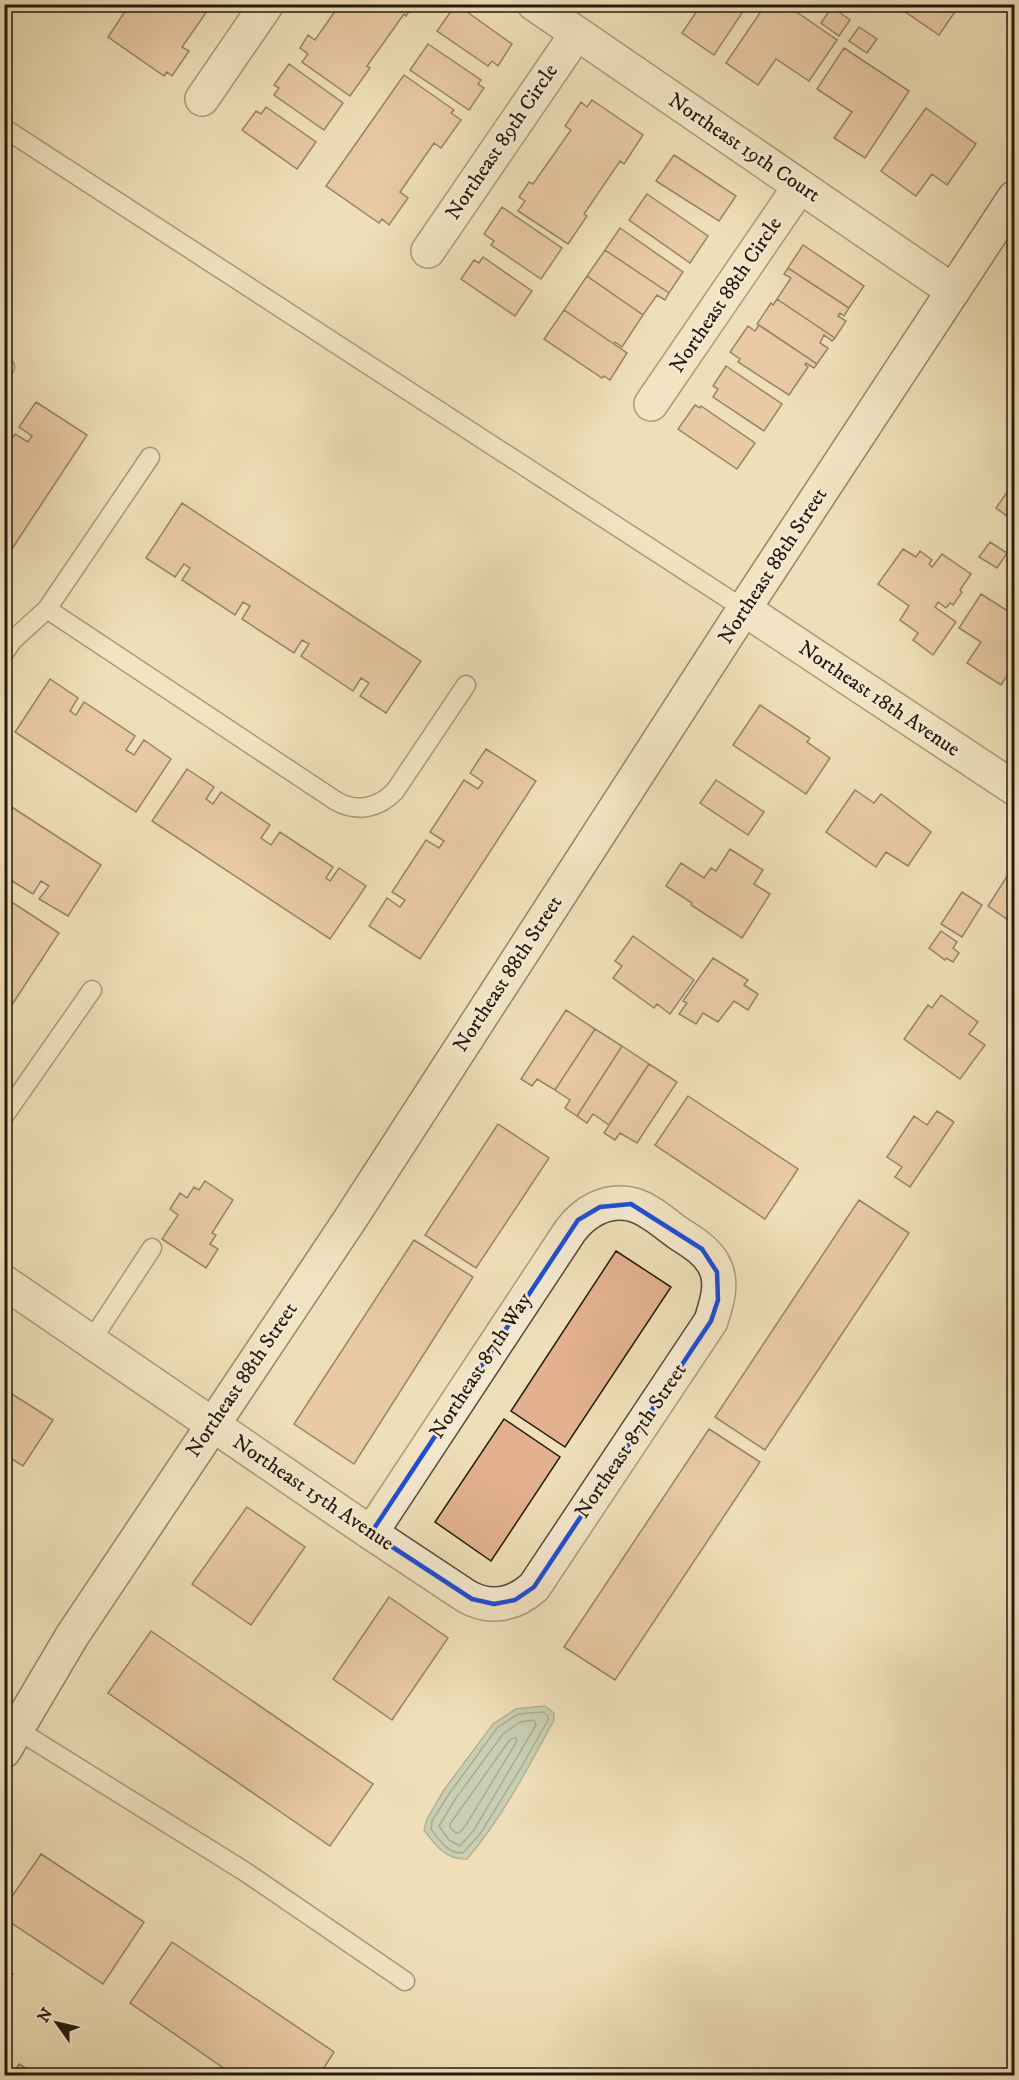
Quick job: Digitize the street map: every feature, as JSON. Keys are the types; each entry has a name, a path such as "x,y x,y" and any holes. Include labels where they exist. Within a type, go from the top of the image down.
{"street":[{"path":"202,99 267,4"},
{"name":"Northeast 19th Court","path":"534,4 953,291"},
{"name":"Northeast 89th Circle","path":"428,251 577,33"},
{"name":"Northeast 88th Circle","path":"651,404 800,186"},
{"name":"Northeast 88th Street","path":"10,1740 72,1636 351,1218 744,609 1014,198"},
{"name":"Northeast 18th Avenue","path":"744,609 1014,788"},
{"name":"Northeast 87th Street","path":"509,1602 525,1595 534,1587 711,1321 718,1300 719,1282 713,1262 702,1249 645,1210 631,1204 613,1203 600,1207"},
{"name":"Northeast 87th Way","path":"371,1533 570,1230 585,1214 600,1207"},
{"name":"Northeast 15th Avenue","path":"4,1282 371,1533 472,1599 494,1604 509,1602"}],"lane":[{"path":"4,128 744,609"},
{"path":"4,653 13,640 47,609 150,457"},
{"path":"47,609 336,801 350,807 374,806 382,803 395,791 466,684"},
{"path":"4,1116 92,990"},
{"path":"91,1341 152,1248"},
{"path":"10,1740 244,1871 405,1981"}],"highlighted area":[{"path":"631,1204 702,1249 717,1272 718,1300 711,1321 534,1587 515,1600 494,1604 472,1599 371,1533 578,1220 600,1207"}],"water":[{"path":"545,1706 554,1713 554,1720 503,1810 467,1859 447,1854 424,1830 427,1819 444,1790 493,1724 516,1709"}],"building":[{"path":"130,4 212,4 182,47 189,51 172,76 167,72 164,76 108,37"},
{"path":"340,4 414,4 406,16 404,14 367,66 370,68 350,96 302,62 308,54 300,48 308,35 315,40"},
{"path":"456,4 512,44 498,66 492,61 488,66 437,31"},
{"path":"694,4 748,4 714,55 682,33 699,8"},
{"path":"766,4 785,4 837,40 809,81 776,59 758,85 726,63"},
{"path":"905,4 964,4 962,8 959,6 939,35 901,9"},
{"path":"832,7 850,20 839,36 821,23"},
{"path":"859,27 877,39 867,53 849,41"},
{"path":"428,44 481,80 478,84 484,88 469,110 410,70"},
{"path":"844,48 909,91 865,158 834,138 852,112 817,89"},
{"path":"289,64 343,103 324,130 274,95 279,88 274,85"},
{"path":"404,75 454,110 451,113 461,120 441,148 434,143 400,192 408,198 389,225 382,219 379,223 326,186"},
{"path":"592,100 643,135 624,164 620,161 584,214 587,216 568,244 518,211 525,201 519,197 529,182 533,184 571,130 565,126 581,102 587,107"},
{"path":"266,107 316,142 297,169 242,130 256,111 261,114"},
{"path":"926,108 976,144 947,185 932,174 916,196 881,171"},
{"path":"674,155 736,196 719,221 656,181"},
{"path":"647,194 708,236 690,263 629,220"},
{"path":"502,207 562,248 541,279 491,245 494,241 484,234"},
{"path":"620,228 683,272 669,293 605,250"},
{"path":"803,245 864,286 849,308 788,268"},
{"path":"605,250 669,293 665,300 657,295 643,315 587,276"},
{"path":"483,257 532,291 515,316 461,279 474,260 479,263"},
{"path":"788,268 849,308 844,316 840,313 838,316 846,321 835,338 777,299 791,278 784,274"},
{"path":"587,276 643,315 622,347 564,310"},
{"path":"777,299 835,338 832,341 824,335 820,343 828,348 817,364 757,324 771,303 773,305"},
{"path":"564,310 627,353 610,380 604,376 602,378 544,339"},
{"path":"759,325 817,364 814,368 806,363 808,367 789,395 738,362 740,359 730,352 748,326 755,331"},
{"path":"726,366 782,404 764,431 713,397 718,389 713,386"},
{"path":"36,402 87,435 4,561 4,450 15,434 28,442 32,436 19,427"},
{"path":"695,405 700,408 701,406 755,443 737,469 678,429"},
{"path":"1014,482 1014,521 996,508"},
{"path":"182,503 421,661 386,713 360,696 369,683 361,678 353,691 301,656 309,644 302,640 294,653 242,619 250,606 243,602 235,615 182,580 190,568 184,564 175,577 146,558"},
{"path":"990,542 1007,553 997,568 979,557"},
{"path":"903,549 916,557 920,551 932,560 929,564 932,567 942,554 971,574 953,605 950,603 946,608 938,602 935,607 956,622 933,655 913,640 918,633 900,620 909,606 878,584"},
{"path":"981,594 1014,615 1014,665 1001,685 967,663 981,642 959,628"},
{"path":"50,679 78,698 70,711 76,715 84,702 135,736 126,750 134,755 144,740 171,759 136,812 15,732"},
{"path":"760,705 810,738 807,742 830,758 806,794 733,745"},
{"path":"486,749 536,781 420,959 369,926 387,898 400,907 405,900 392,892 426,840 439,848 444,841 430,832 464,780 478,789 483,782 470,773"},
{"path":"187,769 214,787 206,799 213,804 221,792 270,825 261,838 271,845 280,832 333,867 326,878 330,881 339,868 366,886 330,939 152,821"},
{"path":"716,780 764,812 748,835 700,803"},
{"path":"855,790 874,803 881,794 931,832 908,866 886,852 876,867 826,832"},
{"path":"4,802 101,865 68,916 39,899 49,886 41,881 33,894 4,876"},
{"path":"730,849 763,870 754,884 770,894 742,938 666,886 681,863 704,878 711,868 716,871"},
{"path":"1011,870 1014,872 1014,924 988,906"},
{"path":"962,892 982,905 962,937 941,924"},
{"path":"7,899 59,933 4,1017 4,904"},
{"path":"941,931 957,942 953,948 959,953 953,962 946,958 945,960 929,948"},
{"path":"633,936 694,980 670,1014 657,1004 654,1008 613,978 622,966 615,961"},
{"path":"713,958 748,980 744,985 758,994 748,1010 734,1001 718,1022 703,1013 696,1024 679,1014 687,1003 683,1001"},
{"path":"941,995 978,1022 969,1034 985,1045 960,1079 904,1039 928,1005 932,1008"},
{"path":"566,1010 595,1029 555,1090 537,1079 532,1086 521,1079"},
{"path":"595,1029 622,1046 577,1116 565,1108 570,1100 555,1090"},
{"path":"622,1046 649,1064 609,1125 593,1114 587,1123 577,1116"},
{"path":"649,1064 677,1082 637,1143 620,1133 615,1140 604,1133"},
{"path":"688,1096 798,1169 765,1219 655,1145"},
{"path":"937,1111 954,1122 910,1187 895,1177 902,1167 887,1157 914,1116 927,1125"},
{"path":"498,1124 549,1158 476,1268 425,1235"},
{"path":"205,1181 233,1200 212,1233 216,1235 210,1244 218,1249 206,1268 162,1239 178,1215 170,1209 180,1193 187,1198 194,1187 199,1190"},
{"path":"859,1200 909,1233 765,1450 715,1417"},
{"path":"414,1240 473,1277 354,1464 294,1424"},
{"path":"616,1251 671,1287 565,1447 511,1411"},
{"path":"4,1389 53,1420 23,1466 4,1454"},
{"path":"504,1419 560,1457 491,1561 435,1522"},
{"path":"709,1429 760,1462 615,1680 564,1647"},
{"path":"247,1507 305,1547 251,1625 192,1584"},
{"path":"389,1597 448,1638 392,1720 333,1679"},
{"path":"151,1631 373,1784 330,1846 108,1693"},
{"path":"41,1854 144,1922 103,1984 4,1918 4,1908"},
{"path":"172,1942 334,2052 319,2076 235,2076 130,2003"},
{"path":"4,1969 13,1974 4,1986"},
{"path":"4,2057 11,2061 4,2071"},
{"path":"19,2064 38,2076 12,2076"}]}
